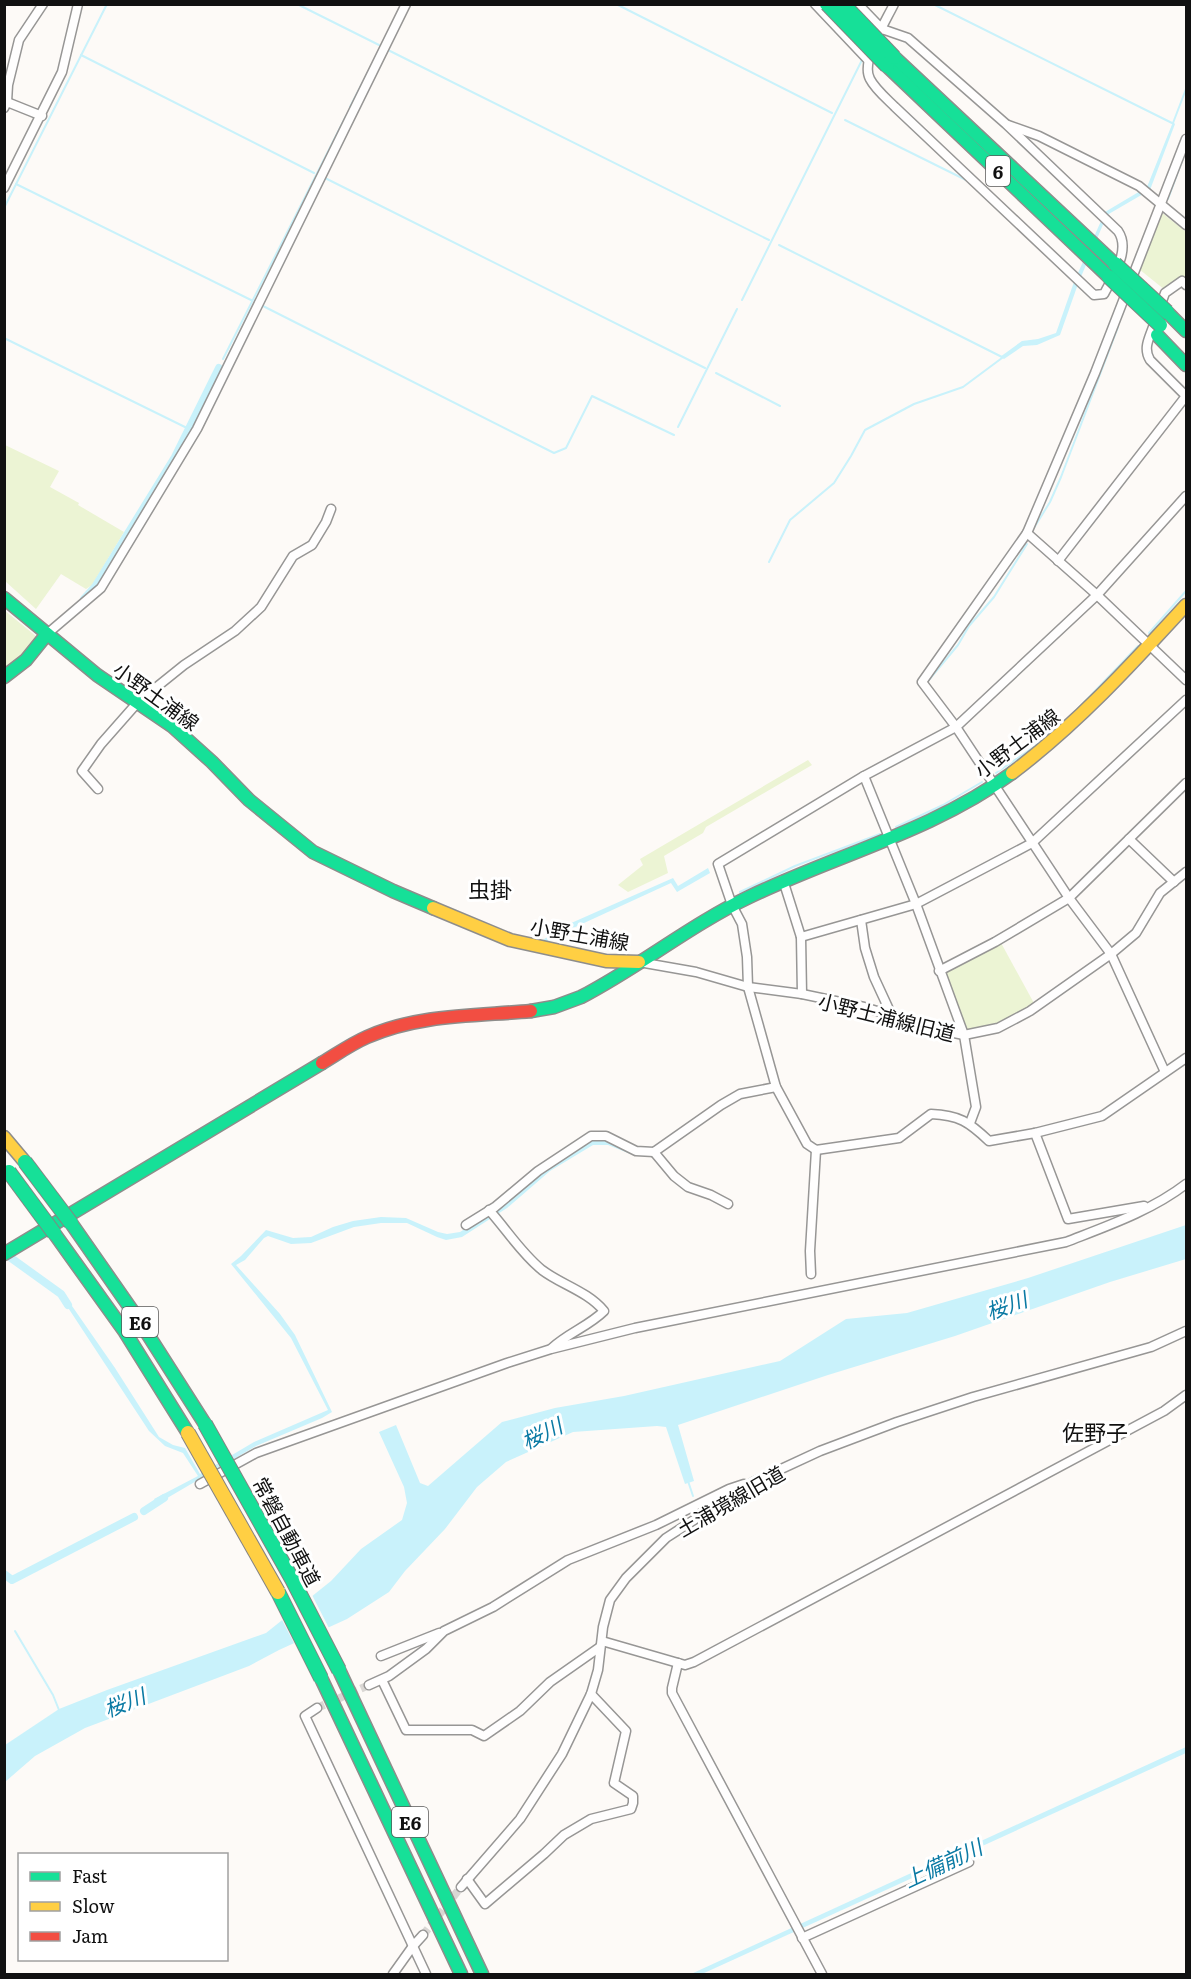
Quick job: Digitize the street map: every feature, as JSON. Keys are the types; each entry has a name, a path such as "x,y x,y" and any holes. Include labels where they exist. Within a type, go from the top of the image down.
{"main road":[{"name":"6","path":"827,4 1112,270 1158,330 1186,350"},
{"name":"6","path":"843,4 891,62"},
{"name":"6","path":"1112,270 1130,278 1168,307 1186,331"},
{"path":"1168,307 1186,317"},
{"path":"1158,330 1186,365"},
{"name":"小野土浦線","path":"4,597 97,675 172,726 249,800 313,852 393,891 510,940 606,961 639,962 732,905 783,880 938,817 994,784 1031,759 1067,730 1104,695 1186,605"},
{"path":"4,677 26,660 47,634"},
{"path":"4,1254 364,1038 411,1021 538,1010 559,1006 595,990 639,962"},
{"name":"常磐自動車道","path":"4,1137 71,1223 138,1319 206,1424 292,1579 339,1670 482,1974"},
{"name":"常磐自動車道","path":"7,1169 125,1332 231,1506 279,1593 321,1678 461,1974"}],"street":[{"path":"42,116 6,105 8,85 19,40 43,4"},
{"path":"4,188 62,72 78,4"},
{"path":"47,634 101,588 197,429 406,4"},
{"path":"815,4 868,60"},
{"path":"858,4 882,29 908,38 1006,124 1122,237 1124,248 1104,294 1094,295 895,107 869,78 868,60 882,29 894,4"},
{"path":"1006,124 1039,135 1139,186 1186,225"},
{"path":"1165,1072 1111,954 1069,898 956,728 922,682 1027,533 1095,374 1186,139"},
{"path":"1058,561 1186,396 1150,360 1145,348 1165,293 1182,281 1186,285"},
{"path":"1186,496 1097,595 956,728 864,776 718,864 741,924 747,957 748,987 776,1088 807,1144 816,1150 899,1138 931,1114 948,1115 970,1123 989,1141 1035,1133 1102,1116 1186,1058"},
{"path":"98,789 82,771 101,744 138,702 184,665 235,631 261,607 293,556 312,545 331,509"},
{"path":"1027,533 1097,595 1186,680"},
{"path":"801,937 916,904 1032,843 1186,700"},
{"path":"864,776 916,904 964,1035 976,1107 970,1123"},
{"path":"939,971 995,942 1069,898 1186,783"},
{"path":"1129,839 1174,882"},
{"name":"小野土浦線旧道","path":"639,962 696,972 748,987 802,994 864,1007 939,1030 964,1035 998,1028 1030,1011 1111,954 1136,933 1160,893 1186,872"},
{"path":"783,880 801,937 802,994"},
{"path":"861,920 865,948 874,977 892,1016"},
{"path":"466,1225 489,1210 538,1171 591,1136 606,1136 636,1151 654,1152 740,1094 776,1088"},
{"path":"1035,1133 1068,1220 1153,1205"},
{"path":"812,1274 810,1251 816,1150"},
{"path":"654,1152 674,1176 688,1187 728,1204"},
{"path":"200,1484 256,1453 551,1349 635,1328 1066,1242 1118,1222 1169,1197 1186,1184"},
{"path":"489,1210 532,1262 556,1279 579,1291 604,1311 594,1321 570,1334 551,1349"},
{"name":"土浦境線旧道","path":"461,1887 520,1820 562,1754 591,1694 598,1670 610,1600 626,1578 666,1538 753,1482 820,1451 897,1422 973,1398 1151,1347 1186,1331"},
{"path":"382,1680 406,1730 472,1730 484,1736 520,1710 550,1682 601,1644 685,1665 694,1662 1164,1411 1186,1395"},
{"path":"381,1656 493,1607 568,1560 656,1525 729,1488 753,1482"},
{"path":"369,1685 389,1676 426,1649 444,1630"},
{"path":"678,1663 672,1694 822,1974"},
{"path":"467,1879 485,1904 564,1835 591,1819 631,1809 633,1796 614,1783 626,1731 591,1694"},
{"path":"317,1708 304,1716 426,1974"},
{"path":"801,1937 969,1862"},
{"path":"393,1974 423,1935"}],"green space":[{"path":"1161,212 1186,232 1186,281 1165,290 1139,269"},
{"path":"5,445 59,471 50,487 124,532 92,585 86,589 61,574 36,609 5,581"},
{"path":"4,610 37,637 23,657 4,673"},
{"path":"808,760 812,765 706,827 703,833 664,856 668,873 628,892 618,885 643,865 640,859"},
{"path":"1000,941 1035,1005 997,1026 966,1033 942,972"}],"water":[{"path":"1173,122 1175,124 1150,190 1107,215 1078,284 1060,335 1037,345 1023,346 1004,359 1000,357 1022,341 1056,333 1074,282 1105,212 1147,187"},
{"path":"708,868 710,873 677,892 671,883 571,929 542,946 541,941 569,924 673,878 678,886"},
{"path":"608,1139 623,1146 633,1155 608,1145 593,1145 550,1171 507,1208 462,1237 446,1240 407,1223 381,1223 354,1227 311,1243 291,1244 268,1236 264,1238 245,1260 236,1265 280,1314 295,1335 332,1412 256,1446 157,1504 154,1499 198,1476 183,1453 165,1446 149,1431 61,1297 63,1293 159,1437 173,1445 185,1448 200,1474 254,1442 328,1410 291,1338 231,1264 266,1230 293,1238 311,1237 353,1221 381,1217 406,1218 447,1234 460,1232 504,1205 537,1175 590,1140"},
{"name":"桜川","path":"1186,1225 1186,1259 678,1425 694,1481 685,1484 666,1427 657,1426 573,1432 506,1462 477,1487 445,1529 405,1571 389,1592 347,1619 249,1666 85,1728 35,1756 5,1782 5,1745 59,1709 266,1633 331,1581 361,1549 402,1520 407,1503 404,1487 379,1432 396,1425 420,1483 428,1486 502,1422 555,1408 624,1396 780,1361 846,1319 907,1313 1028,1278"},
{"name":"上備前川","path":"1186,1747 1186,1753 702,1974 691,1974"}],"pier":[{"path":"311,1593 330,1630 295,1645 281,1618"}],"waterway":[{"path":"4,208 107,4"},
{"path":"297,4 379,45"},
{"path":"616,4 832,113"},
{"path":"933,4 1172,123"},
{"path":"350,107 379,51"},
{"path":"390,51 769,240"},
{"path":"81,55 314,173"},
{"path":"742,300 862,60"},
{"path":"1173,123 1186,89"},
{"path":"223,359 346,116"},
{"path":"845,120 966,180"},
{"path":"1168,199 1186,150"},
{"path":"325,178 705,368"},
{"path":"16,184 251,300"},
{"path":"779,245 1002,357"},
{"path":"261,305 554,453 566,448 592,396 674,435"},
{"path":"678,427 737,309"},
{"path":"1032,531 1050,502 1061,477 1118,327"},
{"path":"4,338 189,429"},
{"path":"769,562 790,520 834,483 865,430 914,404 963,387 1002,358"},
{"path":"84,599 95,587 175,457 219,368"},
{"path":"716,373 780,406"},
{"path":"928,681 994,597 1027,544"},
{"path":"1149,633 1186,591"},
{"path":"996,773 1034,747 1072,715 1138,646"},
{"path":"896,827 943,805 982,782"},
{"path":"740,892 795,866 880,834"},
{"path":"11,1258 61,1294 68,1305"},
{"path":"688,1481 693,1496"},
{"path":"144,1511 164,1498"},
{"path":"4,1574 12,1580 134,1517"},
{"path":"15,1631 53,1695 59,1710"}],"tunnel":[{"path":"317,1708 369,1685"},
{"path":"423,1935 461,1887"}],"traffic: fast":[{"path":"827,4 887,66"},
{"path":"843,4 894,57"},
{"path":"894,57 1115,264"},
{"path":"887,66 1109,277"},
{"path":"1115,264 1167,312"},
{"path":"1109,277 1160,325"},
{"path":"1167,312 1186,331"},
{"path":"1157,335 1186,365"},
{"path":"4,598 97,675 172,726 249,800 313,852 433,908"},
{"path":"4,677 26,660 47,634"},
{"path":"531,1011 554,1007 581,997 727,908 782,882 917,827 982,793 1012,773"},
{"path":"4,1254 322,1063"},
{"path":"25,1162 71,1223"},
{"path":"9,1172 54,1233"},
{"path":"71,1223 138,1319 205,1424"},
{"path":"54,1233 125,1332 188,1433"},
{"path":"205,1424 292,1579 339,1670"},
{"path":"278,1592 321,1678"},
{"path":"339,1670 482,1974"},
{"path":"321,1678 461,1974"}],"traffic: slow":[{"path":"1012,773 1081,714 1124,672 1186,605"},
{"path":"433,908 510,940 606,961 639,962"},
{"path":"4,1137 25,1162"},
{"path":"188,1433 278,1592"}],"traffic: jam":[{"path":"322,1063 367,1037 407,1024 448,1017 531,1011"}],"district":[{"name":"虫掛","path":"490,888"},
{"name":"佐野子","path":"1095,1431"}]}
